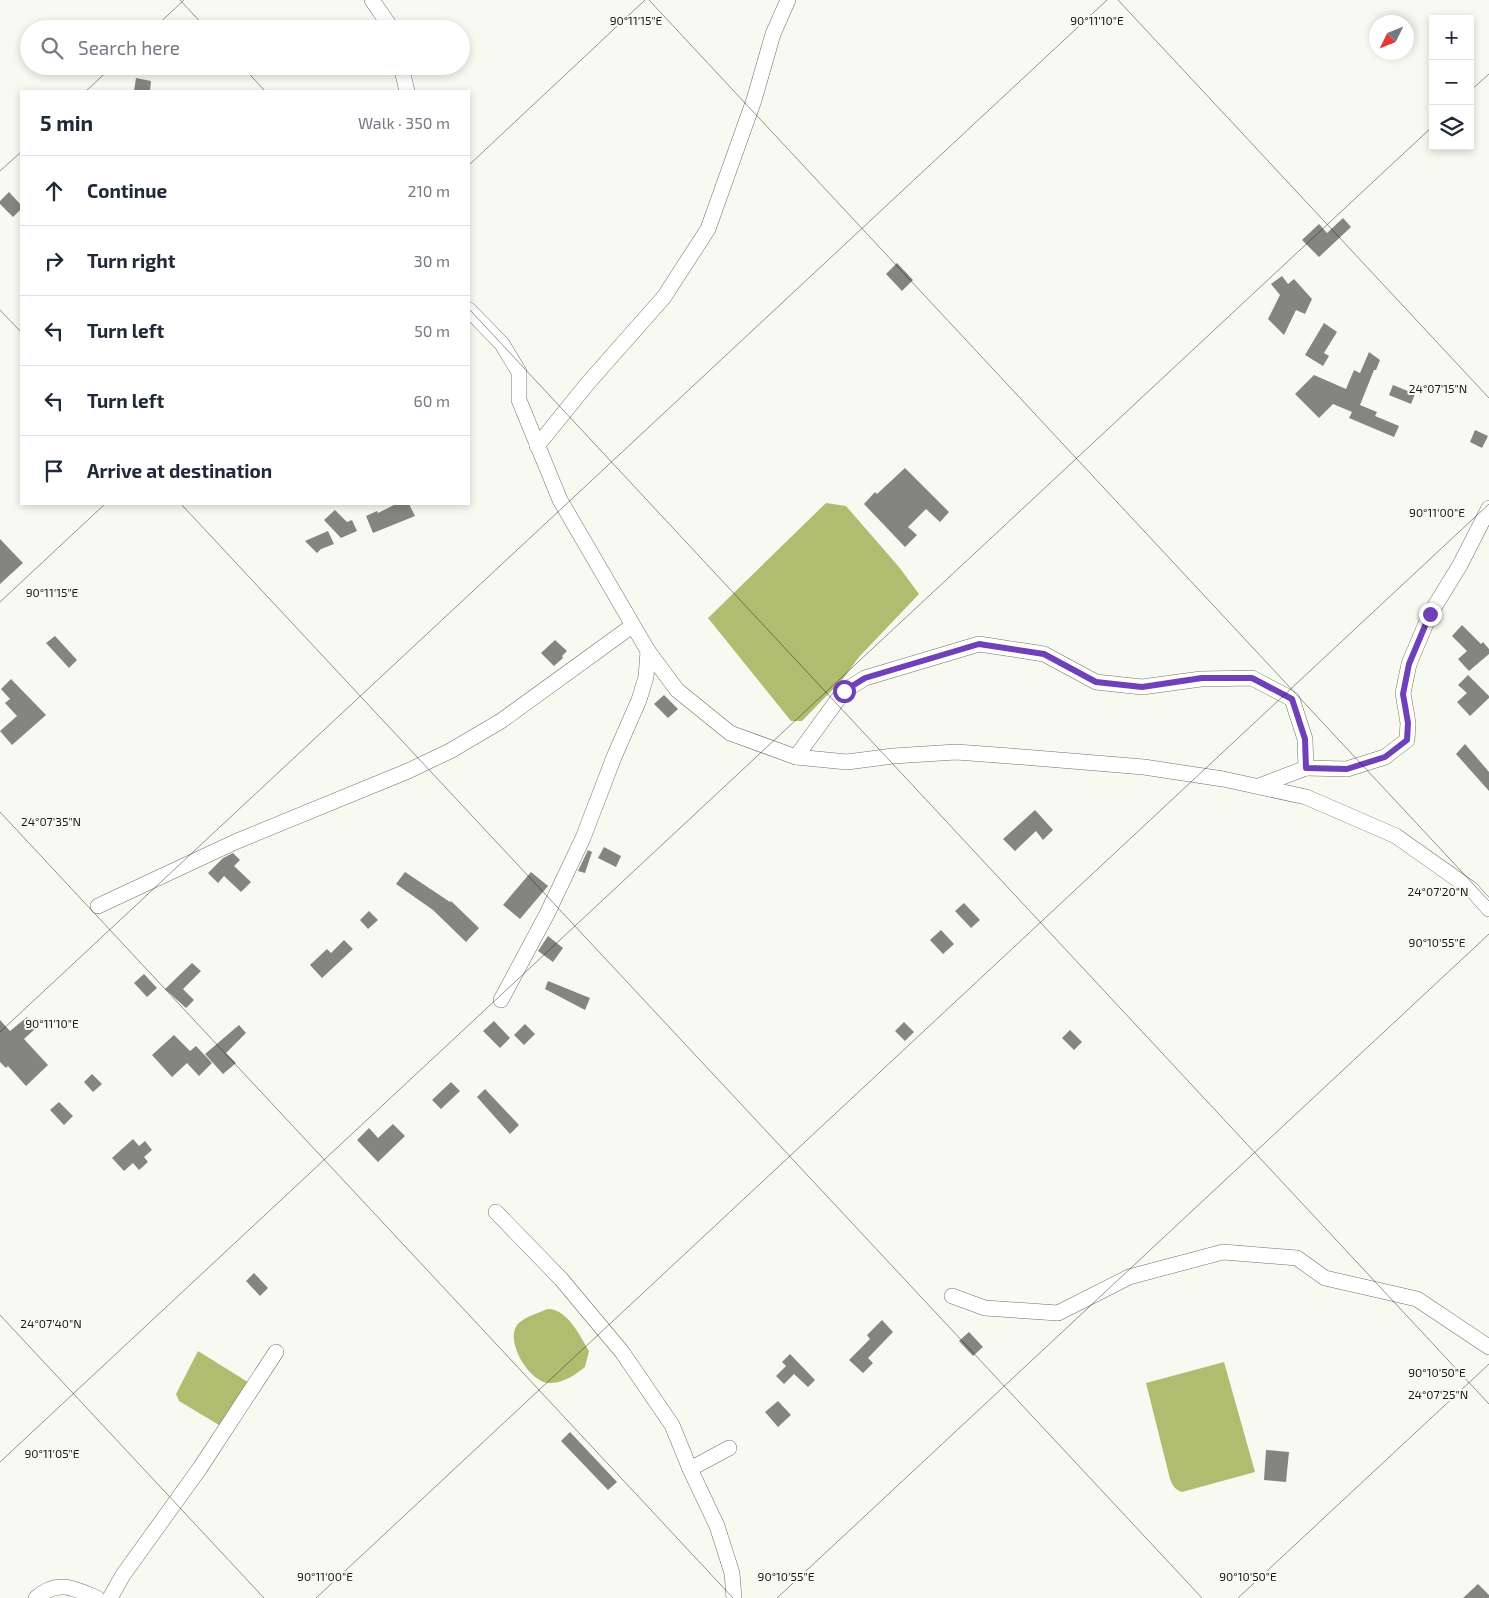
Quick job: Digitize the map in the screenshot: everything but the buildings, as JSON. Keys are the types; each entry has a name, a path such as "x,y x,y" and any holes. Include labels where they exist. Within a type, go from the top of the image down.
{"street":[{"path":"372,0 386,20"},
{"path":"537,446 588,383 664,297 708,229 754,100 773,34 788,0"},
{"path":"403,75 407,90"},
{"path":"470,311 502,344 519,372 519,400 560,500 632,626 676,690 730,733 796,757 847,762 893,756 966,753 1144,767 1223,779 1306,797 1396,836 1471,889 1489,909"},
{"path":"1258,786 1306,768 1347,769 1385,757 1407,740 1408,723 1403,694 1409,664 1430,614 1460,565 1489,508"},
{"path":"98,906 235,842 450,752 501,721 632,626"},
{"path":"796,757 844,691 865,678 979,644 1044,654 1096,682 1142,687 1202,678 1252,678 1292,699 1305,739 1306,768"},
{"path":"501,1000 547,914 583,838 639,700 646,677 648,651"},
{"path":"496,1212 561,1278 622,1352 672,1425 690,1470 717,1526 732,1573 734,1598"},
{"path":"952,1296 984,1308 1058,1312 1129,1276 1223,1252 1297,1258 1324,1278 1416,1299 1489,1347"},
{"path":"110,1598 123,1576 200,1468 276,1352"},
{"path":"690,1470 729,1448"},
{"path":"36,1598 51,1588 69,1586 97,1598"}],"shaded area":[{"path":"826,503 846,506 899,567 919,594 859,657 842,680 802,721 791,721 708,618"},
{"path":"547,1309 561,1313 567,1318 589,1351 585,1367 570,1378 556,1383 543,1382 527,1369 520,1359 514,1338 515,1329 520,1322"},
{"path":"198,1351 251,1384 219,1425 179,1401 176,1394"},
{"path":"1224,1362 1255,1472 1182,1492 1179,1491 1172,1484 1170,1478 1146,1383"}],"route":[{"path":"844,691 865,678 979,644 1044,654 1096,682 1142,687 1202,678 1252,678 1292,699 1305,739 1306,768 1347,769 1385,757 1407,740 1408,723 1403,694 1409,664 1430,614"}]}
